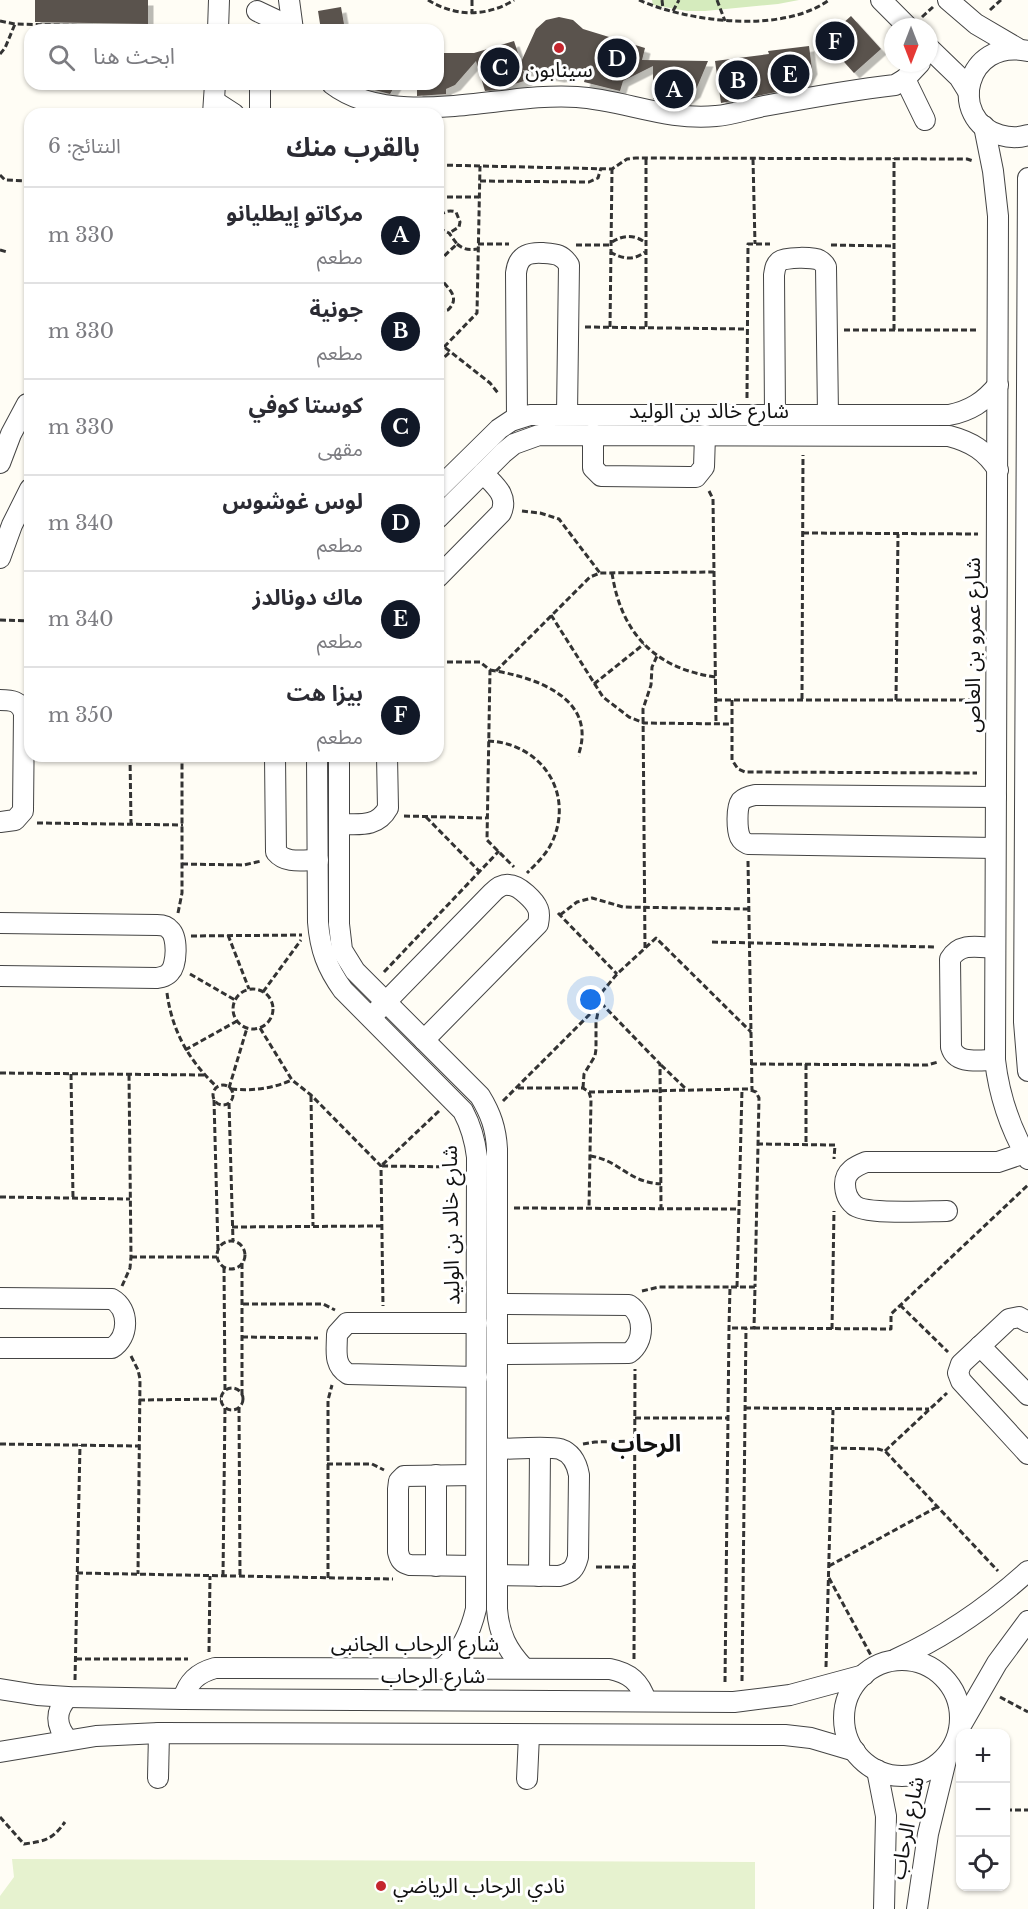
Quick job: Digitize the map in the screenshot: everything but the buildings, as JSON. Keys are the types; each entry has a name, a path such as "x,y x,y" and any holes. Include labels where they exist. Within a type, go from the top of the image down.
{"street":[{"path":"218,24 219,0"},
{"path":"289,0 292,24"},
{"path":"881,0 903,18"},
{"path":"941,3 1022,50"},
{"path":"256,14 281,24"},
{"path":"969,93 971,79 978,66 988,56 1002,50 1022,50"},
{"name":"شارع عمرو بن العاص","path":"938,61 959,77 969,93 970,106 984,126 993,171 998,216 995,1060 1003,1103 1012,1129 1026,1156"},
{"path":"342,90 355,98 374,103 424,107 458,106 549,96 574,96 614,102 668,115 692,117 739,113 762,106 895,85 911,72"},
{"path":"905,79 925,120"},
{"path":"260,90 260,108"},
{"path":"984,126 995,134 1008,137 1028,135"},
{"path":"1028,178 1024,1022 1028,1071"},
{"path":"444,483 499,429 514,420 516,273 517,265 522,257 530,252 558,254 568,265 567,414"},
{"path":"775,415 774,274 775,268 784,259 816,259 822,261 826,267 828,415"},
{"name":"شارع خالد بن الوليد","path":"514,420 530,415 567,414 949,415 977,406 998,386"},
{"path":"0,426 24,405"},
{"path":"0,464 11,434 24,410"},
{"name":"شارع خالد بن الوليد","path":"444,512 508,448 526,438 552,434 950,436 978,447 990,458 998,470"},
{"path":"593,434 593,468 601,476 696,477 704,467 705,435"},
{"path":"444,571 501,513 504,506 504,498 500,491 483,473"},
{"path":"0,558 24,501"},
{"path":"997,656 1012,661 1026,656"},
{"path":"997,697 1004,689 1012,687 1026,694"},
{"path":"0,700 17,702 24,713 23,811 15,820 4,822"},
{"path":"275,762 276,852 287,860 318,860"},
{"name":"شارع خالد بن الوليد","path":"317,762 319,940 324,958 332,975 343,990 463,1111 476,1141 476,1609 472,1626 460,1649 443,1668"},
{"path":"339,762 339,937 347,961 480,1096 490,1112 496,1130 499,1626 512,1656 524,1668"},
{"path":"339,824 369,824 384,816 388,808 387,762"},
{"path":"995,848 748,844 739,835 739,807 748,796 755,795 996,797"},
{"path":"370,1017 492,893 508,884 518,887 538,908 540,916 538,924 424,1040"},
{"path":"0,923 157,925 164,926 172,933 169,971 157,978 0,976"},
{"path":"995,948 965,946 954,953 950,959 952,1053 963,1060 995,1060"},
{"path":"947,1211 869,1211 855,1206 846,1195 845,1180 853,1168 866,1162 998,1162 1026,1156"},
{"path":"0,1298 112,1299 124,1310 124,1336 120,1343 112,1348 104,1350 0,1348"},
{"path":"497,1304 620,1304 636,1309 640,1316 640,1341 629,1353 497,1354"},
{"path":"1028,1322 1019,1317 1009,1319 980,1346 961,1373 1028,1454"},
{"path":"477,1323 383,1323 342,1330 337,1363 341,1370 348,1374 477,1377"},
{"path":"980,1346 1028,1395"},
{"path":"477,1409 497,1410"},
{"path":"497,1449 559,1449 577,1463 579,1475 576,1566 569,1574 559,1576 497,1575"},
{"path":"539,1576 540,1449"},
{"path":"436,1475 436,1566"},
{"path":"476,1475 404,1476 399,1481 399,1559 410,1565 476,1566"},
{"path":"878,1667 914,1661 935,1670 951,1685 960,1706 960,1727 956,1743 935,1766 914,1774 892,1775 877,1770 865,1762 855,1751 847,1736 844,1720 846,1703 853,1688 878,1667 940,1637 985,1607 1028,1571"},
{"path":"960,1727 982,1687 1028,1621"},
{"path":"183,1699 194,1678 209,1665"},
{"name":"شارع الرحاب الجانبى","path":"209,1665 215,1668 610,1669 623,1672 634,1679"},
{"name":"شارع الرحاب","path":"0,1689 37,1695 72,1697 183,1699 733,1701 790,1695 826,1687 878,1667"},
{"path":"634,1679 646,1701"},
{"path":"68,1740 61,1732 58,1713 62,1704 72,1697"},
{"path":"0,1752 96,1736 159,1733 785,1735 811,1738 855,1751"},
{"path":"158,1778 159,1733"},
{"path":"527,1779 529,1735"},
{"name":"شارع الرحاب","path":"917,1909 929,1826 946,1756"},
{"name":"شارع الرحاب","path":"877,1770 886,1816 884,1909"}],"path":[{"path":"428,0 454,12 472,14 500,8 514,0"},
{"path":"472,0 472,14"},
{"path":"639,0 672,12 725,21 791,16 807,12 829,0"},
{"path":"662,0 663,9"},
{"path":"672,12 680,0"},
{"path":"717,0 725,21"},
{"path":"921,18 941,3"},
{"path":"0,21 24,24"},
{"path":"0,54 15,24"},
{"path":"894,158 894,330"},
{"path":"444,165 612,169 627,159 894,158 967,159 993,171"},
{"path":"646,159 646,328"},
{"path":"753,159 755,244"},
{"path":"480,166 477,313 444,347 490,383 504,400 514,420"},
{"path":"480,181 589,182 598,178 601,168"},
{"path":"610,327 612,169"},
{"path":"0,175 5,180 24,181"},
{"path":"444,196 479,197"},
{"path":"444,212 450,210 459,217 459,227 449,233"},
{"path":"444,231 449,233 462,248 478,249"},
{"path":"610,243 625,236 632,236 646,243"},
{"path":"444,255 458,244"},
{"path":"0,250 7,252"},
{"path":"610,252 625,258 632,258 646,251"},
{"path":"444,284 454,295 454,301 448,310 444,311"},
{"path":"568,327 747,329"},
{"path":"827,330 998,330"},
{"path":"444,358 450,352"},
{"path":"802,699 803,435"},
{"path":"696,477 707,488 713,499 716,723"},
{"path":"501,513 521,510 559,519 600,573"},
{"path":"803,533 998,534"},
{"path":"897,700 898,534"},
{"path":"496,671 590,577 600,573 714,572"},
{"path":"612,573 615,592 622,611 631,629 644,644 657,656 685,671 716,677"},
{"path":"551,615 594,684 615,708 644,723 732,724"},
{"path":"0,620 24,621"},
{"path":"594,684 644,644"},
{"path":"645,948 643,709 651,685 652,667 657,656"},
{"path":"444,662 480,662 490,670 539,684 571,703 584,728 583,743 578,756"},
{"path":"490,670 487,840 515,868"},
{"path":"716,700 897,700 997,697"},
{"path":"732,700 732,760 738,769 745,771 996,773"},
{"path":"488,741 513,744 531,755 546,771 556,790 559,811 556,833 547,852 523,877"},
{"path":"130,762 131,824"},
{"path":"182,762 183,825 180,905 172,933 305,935 263,992"},
{"path":"384,816 486,818"},
{"path":"426,817 479,871"},
{"path":"4,822 183,825"},
{"path":"748,844 752,1090"},
{"path":"370,986 499,851"},
{"path":"182,864 257,863 276,852"},
{"path":"560,915 577,902 592,898 623,907 749,909"},
{"path":"553,907 617,974"},
{"path":"228,935 249,989"},
{"path":"584,1088 584,1074 594,1056 596,1022 602,993 617,974 656,938 751,1032"},
{"path":"712,942 928,946 954,953"},
{"path":"217,1087 204,1076 185,1050 174,1027 168,1003 169,971 235,1000"},
{"path":"249,989 263,992 270,998 273,1006 272,1015 260,1028 247,1028 237,1021 233,1014 235,1000 240,993 249,989"},
{"path":"601,1003 688,1090"},
{"path":"490,1112 518,1088 601,1003"},
{"path":"185,1050 237,1021"},
{"path":"233,1241 229,1103 233,1094 230,1088 247,1028"},
{"path":"260,1028 292,1080 311,1095 381,1166 383,1323"},
{"path":"751,1064 927,1065 952,1053"},
{"path":"660,1064 661,1209"},
{"path":"806,1064 806,1145"},
{"path":"0,1074 204,1076"},
{"path":"71,1074 73,1198"},
{"path":"112,1299 126,1277 131,1257 129,1075"},
{"path":"221,1399 225,1391 224,1267 217,1257 213,1093 217,1087 223,1085 230,1088 261,1089 292,1080"},
{"path":"518,1088 584,1088 589,1092 591,1099 589,1209"},
{"path":"589,1092 742,1089 756,1092 759,1098 754,1328"},
{"path":"737,1287 742,1089"},
{"path":"311,1095 313,1226"},
{"path":"381,1166 452,1098"},
{"path":"214,1100 224,1105 229,1103"},
{"path":"757,1144 835,1145 834,1168"},
{"path":"590,1156 610,1161 625,1173 642,1181 661,1184"},
{"path":"381,1166 477,1168"},
{"path":"729,1328 891,1329 891,1314 1028,1185"},
{"path":"0,1197 130,1199"},
{"path":"832,1329 834,1203"},
{"path":"497,1208 739,1209"},
{"path":"232,1227 382,1226"},
{"path":"218,1249 233,1241 240,1244 245,1256 242,1263 243,1401 235,1410 225,1407"},
{"path":"131,1257 217,1257"},
{"path":"224,1267 237,1267 242,1263"},
{"path":"620,1304 638,1293 659,1287 755,1287"},
{"path":"730,1287 728,1418 733,1701"},
{"path":"242,1337 342,1330 337,1311 323,1304 243,1304"},
{"path":"885,1451 929,1409 961,1373 900,1305"},
{"path":"733,1701 746,1328"},
{"path":"120,1343 138,1370 138,1574"},
{"path":"629,1353 635,1368 634,1679"},
{"path":"328,1578 328,1400 330,1390 339,1379 348,1374"},
{"path":"225,1391 234,1388 242,1394"},
{"path":"139,1400 221,1399"},
{"path":"221,1399 225,1407 223,1576"},
{"path":"239,1407 240,1576"},
{"path":"745,1408 929,1409"},
{"path":"826,1687 833,1410"},
{"path":"635,1418 728,1418"},
{"path":"570,1456 586,1443 635,1441"},
{"path":"0,1444 139,1446"},
{"path":"72,1697 76,1659 80,1445"},
{"path":"832,1448 885,1451 1011,1586"},
{"path":"327,1464 372,1464 399,1481"},
{"path":"829,1566 937,1507"},
{"path":"576,1566 635,1567"},
{"path":"77,1573 396,1579"},
{"path":"76,1659 209,1665 210,1576"},
{"path":"828,1577 878,1667"},
{"path":"982,1687 1028,1712"},
{"path":"1010,1810 1028,1810"},
{"path":"1,1819 24,1844 45,1841 57,1833 65,1822"}],"green space":[{"path":"652,0 799,0 778,4 687,11 653,5"},
{"name":"نادي الرحاب الرياضي","path":"12,1859 755,1862 755,1909 0,1909 0,1896 14,1877"}],"place":[{"name":"بيزا هت","path":"835,41"},
{"name":"سينابون","path":"559,48"},
{"name":"لوس غوشوس","path":"617,58"},
{"name":"كوستا كوفي","path":"500,67"},
{"name":"ماك دونالدز","path":"790,74"},
{"name":"جونية","path":"738,80"},
{"name":"مركاتو إيطليانو","path":"674,89"},
{"name":"نادي الرحاب الرياضي","path":"381,1886"}],"district":[{"name":"الرحاب","path":"646,1444"}]}
